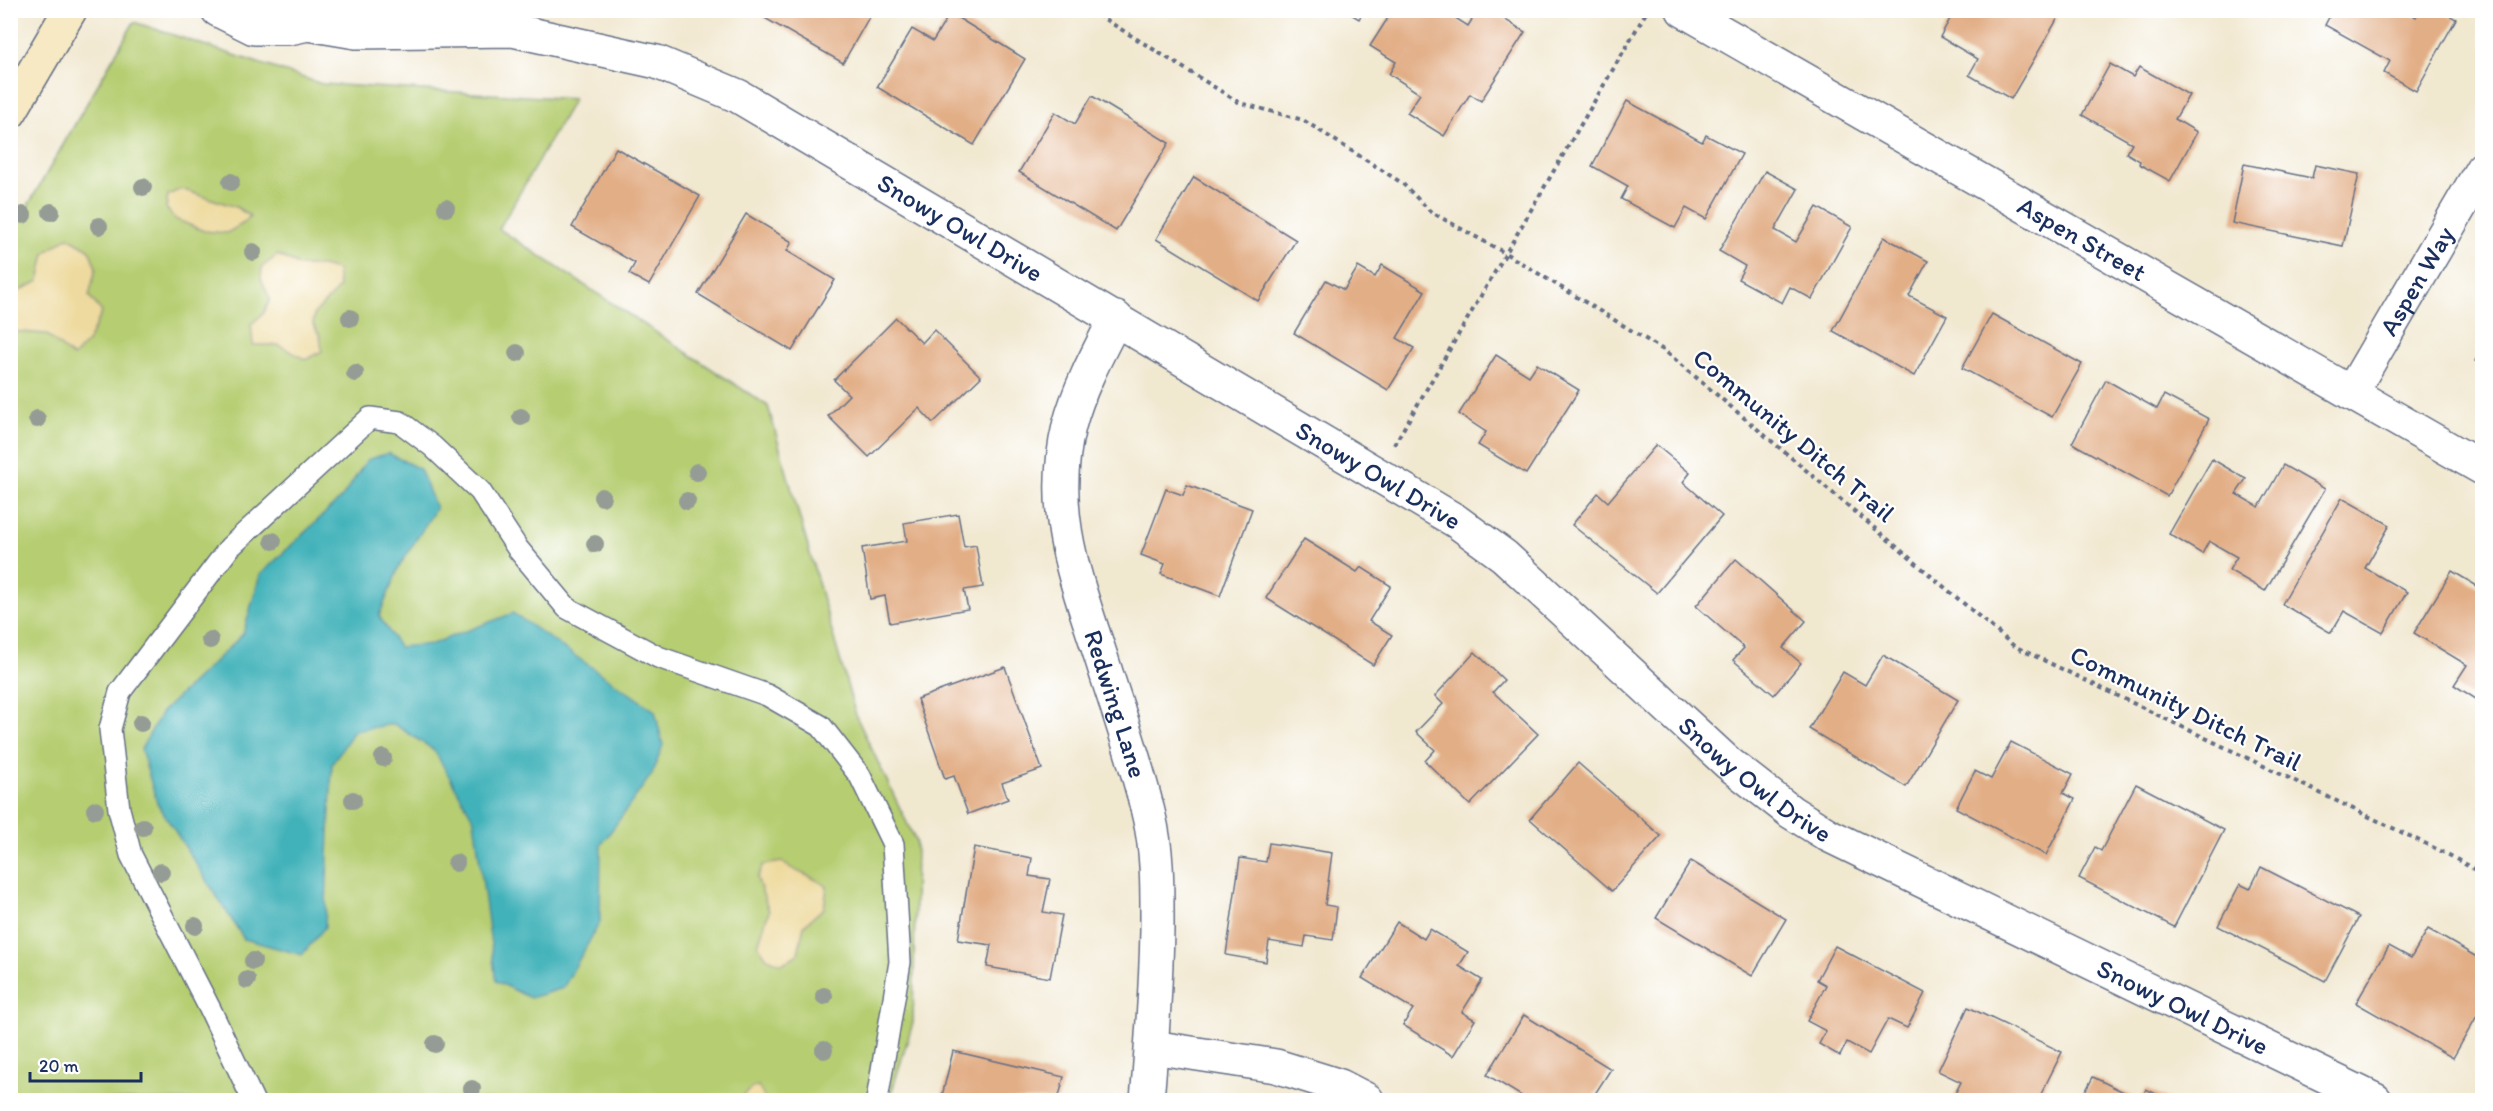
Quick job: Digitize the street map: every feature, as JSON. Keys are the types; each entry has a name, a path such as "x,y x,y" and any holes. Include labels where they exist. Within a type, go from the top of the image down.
{"main road":[{"path":"10,112 70,10"}],"street":[{"name":"Snowy Owl Drive","path":"218,10 254,28 289,28 302,17 356,32 514,20 657,62 738,96 1456,521 1504,556 1728,763 1791,812 1828,835 1877,861 2375,1101"},
{"name":"Aspen Street","path":"1683,10 2482,468"},
{"name":"Aspen Way","path":"2351,393 2482,169"},
{"name":"Redwing Lane","path":"1116,318 1085,380 1070,425 1063,459 1062,498 1064,525 1078,590 1102,659 1149,817 1157,884 1156,1007 1147,1101"},
{"path":"1152,1047 1276,1066 1340,1086 1367,1101"}],"lane":[{"path":"253,1101 210,1009 131,855 119,809 110,729 120,692 230,547 370,418 400,422 432,446 480,491 518,549 567,608 658,657 767,695 821,726 860,776 893,844 900,962 877,1101"}],"path":[{"name":"Community Ditch Trail","path":"1090,10 1240,103 1303,120 1402,183 1431,212 1505,253 1665,351 2014,646 2448,855 2482,874"},
{"path":"1377,474 1647,10"}],"green space":[{"path":"134,22 322,84 574,99 499,229 768,406 856,716 916,842 913,1023 889,1100 11,1100 11,235"}],"sand":[{"path":"181,189 236,207 250,216 244,223 227,233 204,231 175,219 166,208 168,195"},
{"path":"68,237 89,249 96,268 89,296 102,312 88,341 73,357 46,334 10,331 11,295 39,281 45,253"},
{"path":"278,255 300,266 322,266 337,270 339,288 314,314 313,324 320,336 322,351 306,360 279,345 253,345 251,324 264,313 270,299 261,279 262,267"},
{"path":"782,862 827,887 824,908 804,925 798,954 782,964 767,958 758,945 769,911 757,878 763,865"},
{"path":"758,1086 766,1100 739,1100 753,1087"}],"water":[{"path":"388,453 420,469 436,508 399,567 379,616 399,647 432,644 513,613 655,711 663,745 652,774 601,845 600,922 563,988 530,998 496,981 474,820 434,750 394,724 354,731 332,764 325,927 302,955 244,939 157,803 141,749 162,712 243,634 260,575 343,496 367,460"}],"building":[{"path":"751,10 873,10 843,63"},
{"path":"1344,10 1364,10 1359,19"},
{"path":"1393,10 1400,10 1406,15 1409,10 1443,10 1468,26 1478,10 1490,10 1525,32 1481,101 1470,94 1444,136 1407,113 1420,94 1389,74 1396,62 1370,46"},
{"path":"1863,10 1878,10 1874,17"},
{"path":"1955,10 2045,10 2058,18 2011,99 1969,75 1978,59 1940,37"},
{"path":"2333,10 2405,10 2416,17 2420,10 2440,10 2456,19 2416,91 2384,73 2390,61 2325,25"},
{"path":"950,13 1025,59 974,145 877,87 912,29 933,41"},
{"path":"2110,64 2133,77 2139,67 2189,95 2175,119 2197,132 2170,181 2139,164 2140,161 2126,153 2132,143 2082,115"},
{"path":"1092,96 1169,143 1116,231 1019,172 1055,112 1075,124"},
{"path":"1627,101 1702,142 1706,135 1742,154 1706,219 1686,208 1675,228 1621,199 1628,186 1592,166"},
{"path":"616,148 700,196 649,285 629,274 635,263 572,227"},
{"path":"2244,164 2312,178 2315,165 2359,174 2343,246 2232,223"},
{"path":"1765,171 1798,189 1775,230 1796,242 1817,207 1852,227 1812,299 1790,287 1782,303 1738,279 1745,266 1719,251"},
{"path":"1194,177 1296,240 1258,301 1156,239"},
{"path":"746,214 792,242 787,251 835,280 792,351 698,294"},
{"path":"1884,237 1928,261 1909,296 1947,316 1914,376 1833,331"},
{"path":"1382,265 1425,291 1397,338 1414,348 1388,390 1294,333 1326,280 1344,290 1358,267 1375,277"},
{"path":"1992,314 2082,364 2052,417 1962,368"},
{"path":"896,318 922,343 934,330 981,377 933,423 919,408 869,457 828,416 849,395 834,380"},
{"path":"2482,348 2482,365 2475,361"},
{"path":"1496,355 1529,376 1537,364 1579,390 1526,474 1478,445 1486,432 1459,414"},
{"path":"2106,380 2157,409 2164,395 2209,419 2167,496 2072,443"},
{"path":"1656,445 1690,473 1683,482 1722,516 1657,593 1572,525 1598,493 1608,502"},
{"path":"2212,459 2246,479 2236,494 2259,507 2283,465 2325,489 2265,591 2229,570 2237,557 2209,541 2202,554 2169,534"},
{"path":"1187,485 1252,509 1220,596 1161,574 1165,564 1141,555 1166,489 1183,495"},
{"path":"2342,498 2390,525 2365,568 2407,592 2383,633 2344,611 2331,633 2282,604"},
{"path":"958,514 964,547 976,545 983,587 964,590 968,609 890,623 885,596 870,599 862,548 907,541 904,523"},
{"path":"1304,539 1357,572 1361,567 1391,586 1369,621 1392,635 1373,665 1266,598"},
{"path":"1736,559 1806,621 1783,648 1801,663 1774,695 1733,660 1744,648 1696,606"},
{"path":"2452,571 2482,589 2482,703 2454,685 2467,665 2414,633"},
{"path":"1475,652 1504,680 1493,692 1538,734 1470,805 1425,761 1435,750 1416,732 1443,704 1435,696"},
{"path":"1883,655 1958,700 1906,787 1809,729 1843,672 1865,685"},
{"path":"1005,667 1042,769 1002,783 1008,799 968,814 954,776 945,779 917,699"},
{"path":"2011,742 2073,774 2063,793 2075,799 2046,855 1956,808 1975,771 1991,779"},
{"path":"1578,763 1661,836 1612,891 1530,819"},
{"path":"2136,784 2224,830 2174,927 2079,878 2095,847 2101,851"},
{"path":"1269,843 1332,853 1325,905 1337,907 1333,940 1306,936 1304,947 1269,941 1266,962 1226,955 1240,858 1266,862"},
{"path":"974,847 1032,858 1029,876 1050,879 1043,912 1062,915 1050,978 987,967 991,945 958,940"},
{"path":"1691,861 1786,919 1752,976 1656,918"},
{"path":"2261,867 2359,917 2325,981 2218,926 2240,884 2250,889"},
{"path":"1397,922 1424,939 1430,929 1468,952 1459,966 1482,980 1462,1012 1475,1020 1453,1056 1403,1025 1413,1009 1362,978"},
{"path":"2428,929 2482,960 2482,1007 2453,1058 2356,1003 2389,946 2411,958"},
{"path":"1835,946 1925,993 1907,1028 1888,1019 1869,1054 1847,1042 1840,1056 1819,1044 1826,1031 1807,1021 1826,985 1817,980"},
{"path":"1968,1007 2062,1052 2038,1100 1952,1100 1961,1082 1938,1071"},
{"path":"1524,1015 1611,1069 1591,1100 1528,1100 1487,1075"},
{"path":"953,1051 1064,1077 1058,1100 941,1100"},
{"path":"2093,1077 2140,1100 2081,1100"},
{"path":"2146,1089 2168,1100 2141,1100"}]}
